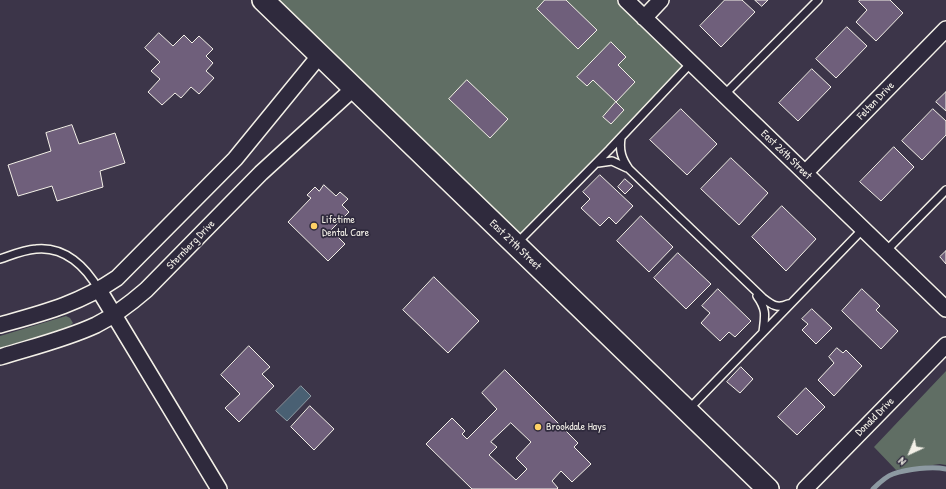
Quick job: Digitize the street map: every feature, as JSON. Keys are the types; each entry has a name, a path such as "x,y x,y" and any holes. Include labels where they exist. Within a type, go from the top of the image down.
{"main road":[{"name":"East 27th Street","path":"263,0 768,489"}],"street":[{"name":"East 26th Street","path":"626,0 946,309"},
{"path":"644,18 661,0"},
{"name":"Felten Drive","path":"805,173 946,29"},
{"path":"0,325 54,310 99,290 117,278 235,158 320,55"},
{"name":"Sternberg Drive","path":"0,357 78,332 96,324 130,304 146,290 262,173 354,88"},
{"path":"99,290 219,489"},
{"name":"Donald Drive","path":"805,489 946,345"}],"lane":[{"path":"724,95 818,0"},
{"path":"516,245 621,138 691,63"},
{"path":"621,138 619,146 620,154 629,169"},
{"path":"596,164 604,161 612,161 629,169 749,285 771,304 780,307 790,304"},
{"path":"886,251 946,190"},
{"path":"687,411 864,229"},
{"path":"0,259 23,251 50,249 64,254 76,261 93,278 99,290"},
{"path":"749,285 765,309 763,332"}],"green space":[{"path":"263,0 626,0 691,63 516,245"},
{"path":"66,316 70,318 73,323 69,327 0,348 0,336"},
{"path":"946,371 946,465 940,464 896,470 874,447"}],"water":[{"path":"301,386 311,396 287,421 276,411"}],"building":[{"path":"545,0 566,0 597,30 578,49 537,9"},
{"path":"725,0 742,0 755,12 721,47 700,26"},
{"path":"755,0 768,0 762,6"},
{"path":"860,0 890,0 903,13 876,41 856,22 867,10 859,2"},
{"path":"847,27 867,46 836,78 816,59"},
{"path":"159,33 173,46 184,35 192,43 199,36 213,49 206,56 213,63 206,71 214,78 199,94 191,87 181,98 175,93 162,105 148,92 160,79 151,71 160,62 145,48"},
{"path":"611,42 626,57 618,65 635,82 616,102 593,80 587,86 577,77"},
{"path":"812,69 831,87 798,121 779,103"},
{"path":"467,80 508,119 490,138 449,99"},
{"path":"946,92 946,111 936,102"},
{"path":"616,102 624,110 611,124 603,117"},
{"path":"681,109 717,144 687,175 650,140"},
{"path":"933,109 946,121 946,135 922,160 902,141"},
{"path":"72,125 79,144 115,133 125,163 100,171 103,187 57,201 52,186 18,196 8,165 51,151 46,133"},
{"path":"894,147 914,167 881,201 860,182"},
{"path":"731,158 768,193 739,225 701,189"},
{"path":"600,175 633,206 616,224 609,217 600,226 581,208 590,199 583,192"},
{"path":"625,179 633,186 625,194 618,187"},
{"name":"Lifetime Dental Care","path":"324,185 336,196 340,192 348,199 342,205 349,212 331,230 345,244 328,261 288,222 311,198 307,195 315,187 319,191"},
{"path":"782,206 816,239 786,271 752,237"},
{"path":"641,216 673,247 649,272 617,241"},
{"path":"946,251 946,264 940,257"},
{"path":"678,253 711,284 686,309 654,278"},
{"path":"434,277 479,321 448,353 403,310"},
{"path":"718,289 751,321 735,337 729,332 720,341 701,323 710,313 702,306"},
{"path":"862,289 880,306 876,310 898,331 881,349 842,311"},
{"path":"812,309 832,328 816,344 802,330 808,324 802,319"},
{"path":"249,346 270,367 262,374 274,386 239,422 225,408 240,394 221,375"},
{"path":"837,348 843,353 846,350 862,366 834,396 818,380 834,363 829,357"},
{"path":"741,367 753,379 740,393 727,382"},
{"name":"Brookdale Hays","path":"505,370 578,443 574,447 591,464 572,482 561,471 552,481 558,488 557,489 472,489 426,444 452,418 465,431 462,434 467,439 497,409 482,393","holes":["511,423 531,442 516,458 527,469 516,480 489,455 497,447 491,442"]},
{"path":"806,388 825,407 797,435 778,417"},
{"path":"310,406 334,429 314,450 291,427"}],"waterway":[{"path":"873,489 888,476 899,472 927,468 946,469"}],"place":[{"name":"Lifetime Dental Care","path":"314,226"},
{"name":"Brookdale Hays","path":"538,427"}]}
